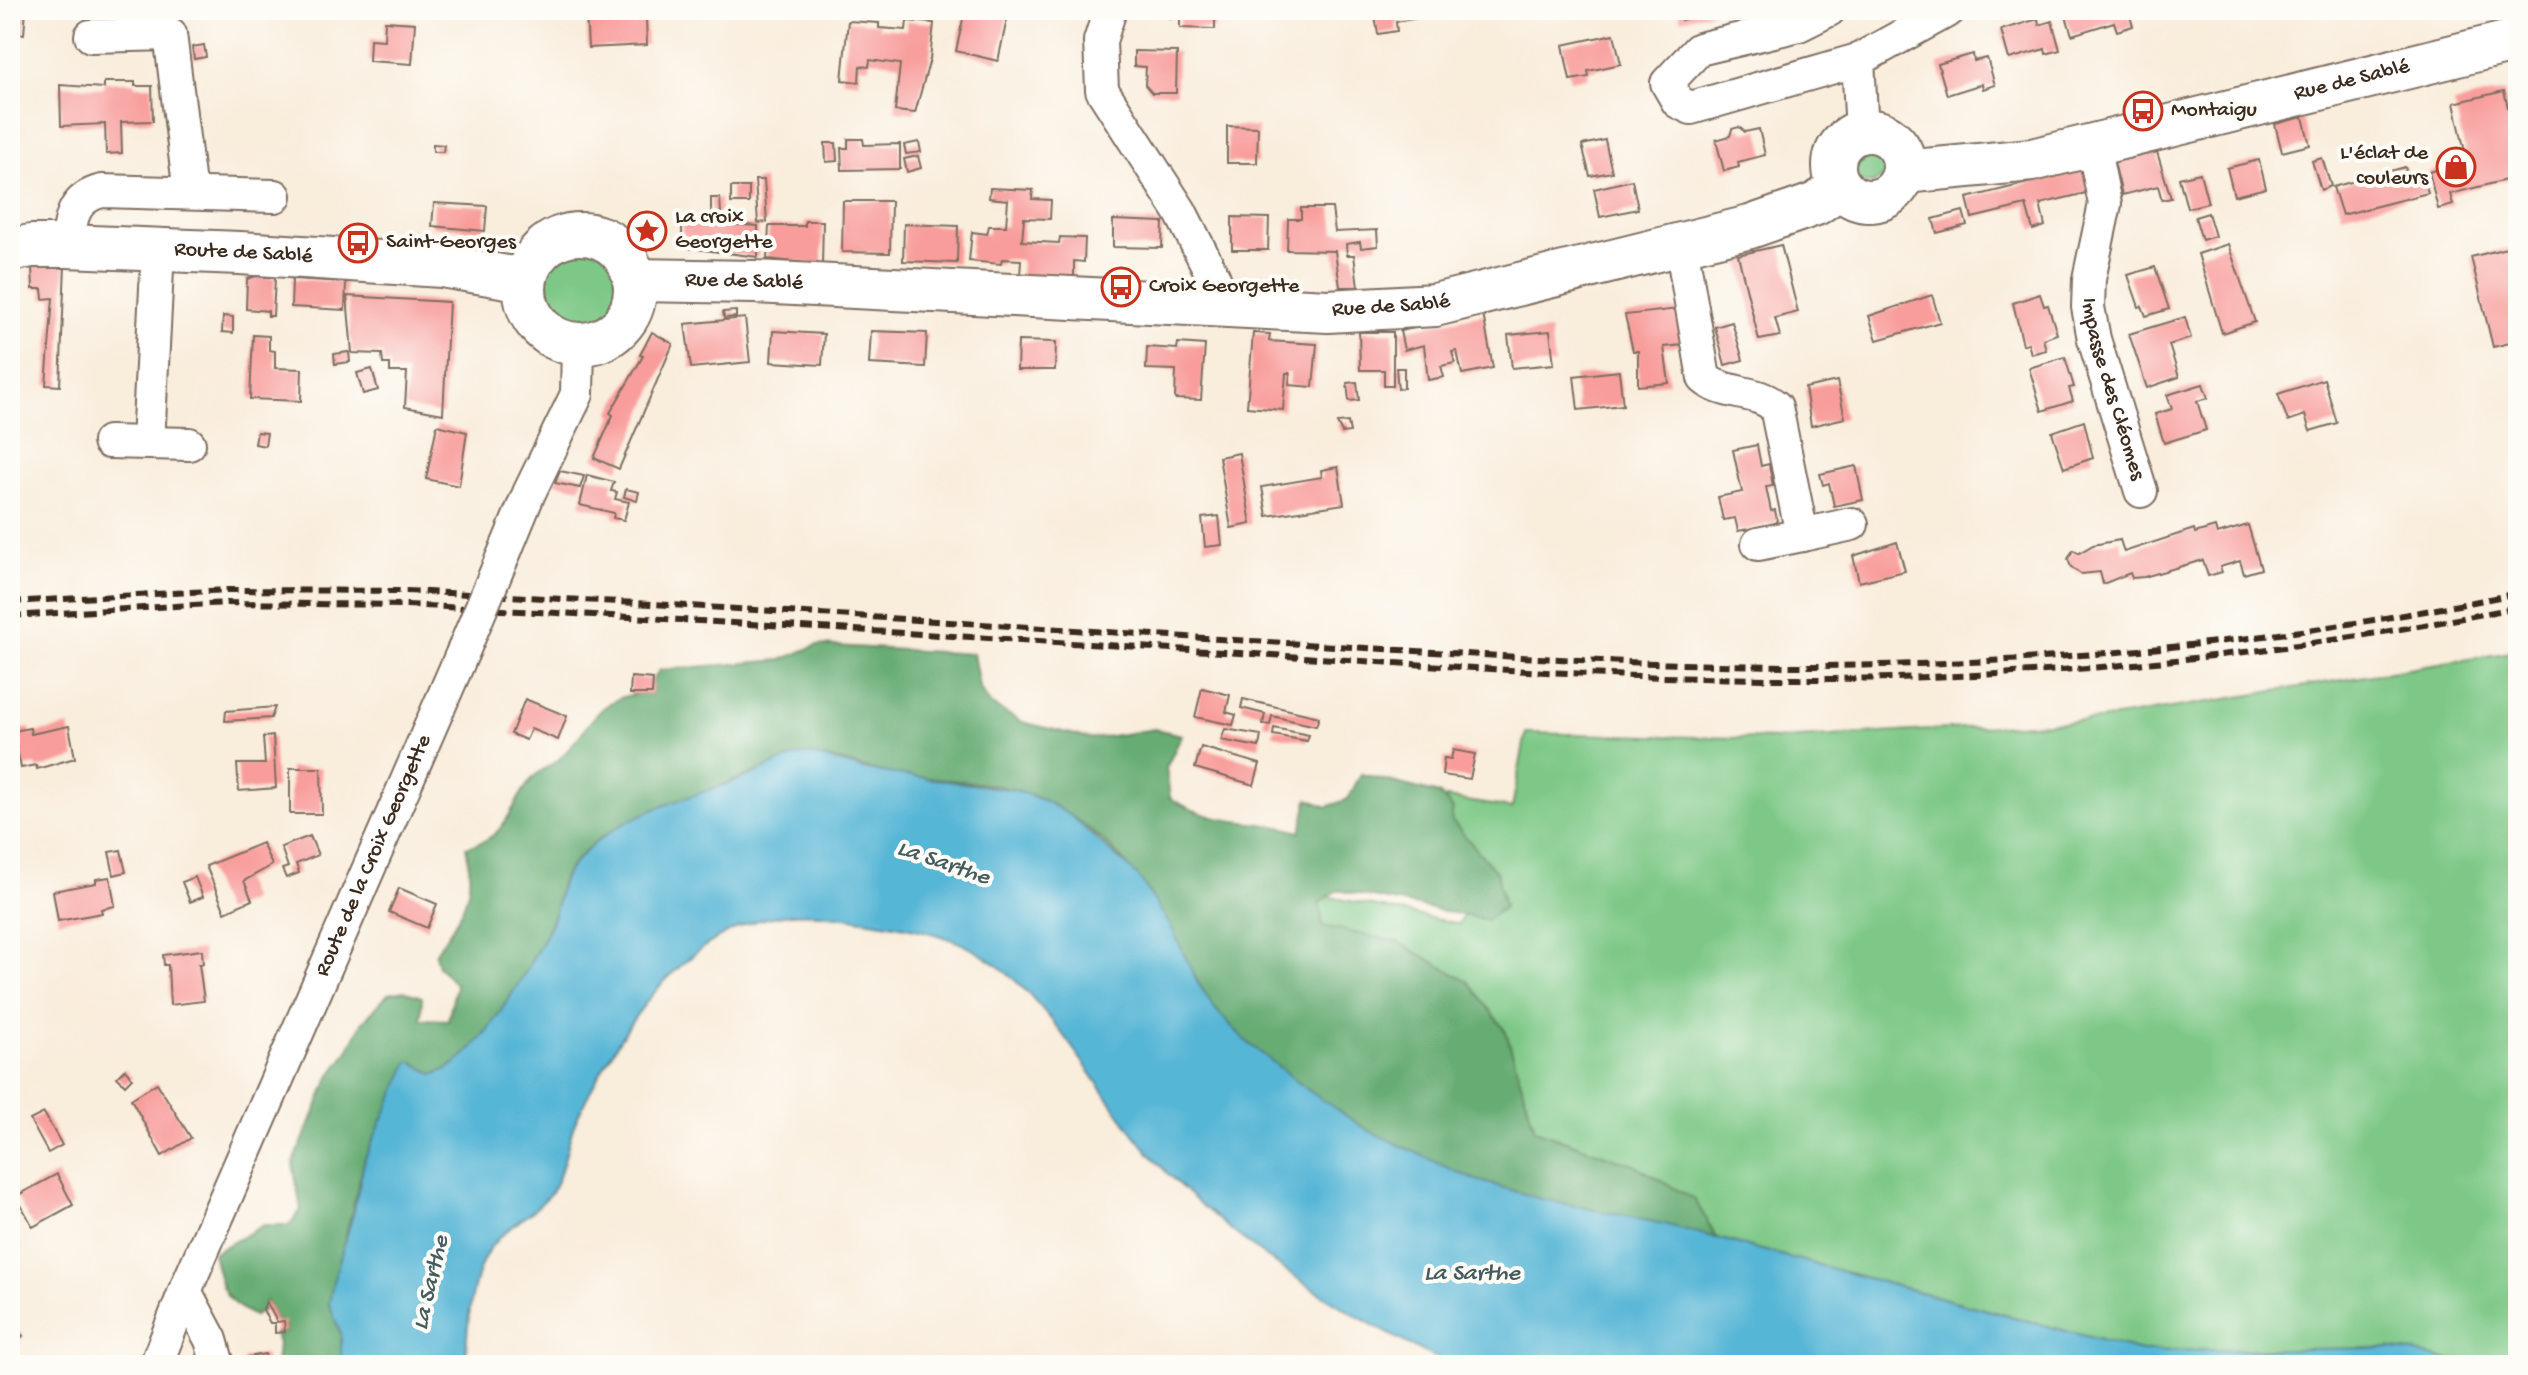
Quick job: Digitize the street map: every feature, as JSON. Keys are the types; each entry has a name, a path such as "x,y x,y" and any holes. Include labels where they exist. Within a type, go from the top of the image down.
{"main road":[{"name":"Rue de Sablé","path":"1904,172 2032,160 2518,40"},
{"path":"1862,132 1884,134 1900,150 1904,172 1900,183 1883,199 1860,200 1841,187 1834,165 1843,144 1862,132"},
{"name":"Rue de Sablé","path":"634,280 755,282 1328,311 1435,305 1750,227 1816,204 1841,187"},
{"path":"571,235 605,239 619,250 634,280 632,304 621,325 602,339 578,344 560,340 544,331 532,316 525,299 525,280 541,250 571,235"},
{"name":"Route de Sablé","path":"10,250 31,246 67,246 442,266 525,280"}],"street":[{"path":"1110,10 1100,41 1102,90 1180,211 1214,278 1223,307"},
{"path":"1829,10 1799,25 1699,49 1667,83 1678,102 1691,108 1858,60 1949,10"},
{"path":"91,36 170,34 190,193"},
{"path":"1858,60 1862,132"},
{"name":"Impasse des Cléomes","path":"2093,145 2105,204 2089,279 2088,307 2094,339 2141,491"},
{"path":"67,246 72,212 89,194 102,191 275,196"},
{"path":"1681,244 1704,378 1714,386 1769,400 1776,407 1802,535"},
{"path":"148,442 158,250"},
{"name":"Route de la Croix Georgette","path":"156,1365 185,1291 506,549 577,394 578,344"},
{"path":"109,442 189,444"},
{"path":"1758,544 1852,524"},
{"path":"185,1291 211,1340 218,1365"}],"green space":[{"path":"1869,147 1882,152 1887,165 1882,178 1869,183 1856,178 1851,165 1856,152"},
{"path":"580,244 597,247 612,257 622,272 625,289 622,306 612,321 597,331 580,334 563,331 548,321 538,306 535,289 538,272 548,257 563,247"},
{"path":"817,645 973,654 979,687 990,704 1022,722 1092,739 1155,729 1182,735 1166,768 1170,798 1188,808 1220,818 1301,832 1308,799 1327,807 1348,799 1361,774 1439,794 1453,809 1451,820 1497,873 1504,907 1487,920 1338,890 1319,903 1323,926 1398,942 1469,982 1506,1032 1535,1130 1634,1165 1695,1200 1717,1238 1500,1188 1417,1156 1342,1114 1272,1064 1230,1025 1203,991 1165,918 1140,881 1092,832 1054,806 1034,796 998,786 893,774 823,757 799,755 625,823 594,843 574,863 562,881 545,933 504,1007 468,1052 450,1067 433,1074 412,1062 365,1158 329,1304 341,1334 341,1365 276,1365 278,1344 275,1333 285,1332 284,1322 277,1322 266,1301 263,1310 254,1316 235,1304 224,1291 213,1253 264,1225 289,1225 301,1210 293,1164 330,1076 347,1053 362,1023 388,994 404,991 422,997 421,1019 448,1020 456,985 438,966 435,954 459,915 468,892 466,847 491,837 499,829 532,779 557,761 607,705 634,694 652,694 653,679 660,670 781,660"},
{"path":"2518,651 2518,1365 2475,1365 2389,1348 2141,1351 1664,1224 1541,1199 1260,882 1459,924 1478,884 1442,864 1446,798 1512,808 1526,733 1781,739 2098,720"}],"water":[{"name":"La Sarthe","path":"810,754 866,770 1015,790 1045,801 1071,816 1138,876 1172,928 1196,980 1216,1010 1246,1041 1308,1090 1367,1130 1470,1178 1541,1199 1664,1224 2141,1351 2389,1348 2475,1365 1452,1365 1344,1308 1273,1261 1207,1210 1156,1161 1040,1006 986,957 953,940 917,929 845,917 792,914 762,919 708,945 662,984 642,1008 585,1101 551,1192 537,1208 495,1242 480,1267 467,1335 466,1365 341,1365 341,1334 329,1304 333,1282 365,1158 408,1063 412,1062 433,1074 450,1067 485,1032 520,982 545,935 567,873 588,849 628,821 650,811 742,779 783,761"}],"building":[{"path":"10,10 26,10 24,34 10,33"},
{"path":"586,10 616,10 617,20 646,19 647,45 588,48"},
{"path":"965,10 1009,10 998,61 956,51"},
{"path":"1169,10 1215,10 1215,29 1180,28 1180,18 1169,18"},
{"path":"1374,10 1433,10 1434,15 1396,22 1397,31 1378,34"},
{"path":"1678,10 1715,10 1715,11 1681,20"},
{"path":"2064,10 2128,10 2133,26 2117,31 2114,22 2072,35"},
{"path":"2143,10 2162,10 2163,11 2145,16"},
{"path":"2488,10 2511,10 2511,11 2489,16"},
{"path":"2038,19 2039,25 2052,21 2060,50 2046,54 2045,49 2009,59 2001,30"},
{"path":"385,21 415,23 412,64 369,61 370,39 384,40"},
{"path":"848,21 879,23 879,28 906,30 907,21 934,23 930,59 915,113 895,111 900,64 870,60 869,67 860,66 859,82 842,80"},
{"path":"1614,34 1621,64 1588,71 1589,77 1570,80 1563,45"},
{"path":"204,45 206,57 194,59 192,47"},
{"path":"1134,51 1177,52 1176,93 1152,93 1145,85 1146,67 1134,66"},
{"path":"1973,54 1974,61 1987,58 1995,85 1983,89 1982,84 1947,95 1938,64"},
{"path":"104,82 135,82 135,86 152,86 153,121 121,122 122,153 106,154 105,124 61,126 60,85 104,88"},
{"path":"2504,91 2518,150 2518,177 2450,194 2453,205 2438,209 2429,172 2444,168 2442,158 2465,152 2454,103"},
{"path":"2303,117 2310,145 2282,152 2275,124"},
{"path":"1227,126 1258,127 1257,163 1227,163"},
{"path":"1739,127 1745,132 1759,129 1765,155 1738,162 1739,167 1724,171 1716,140 1730,136 1732,129"},
{"path":"848,139 863,139 864,145 900,144 900,169 842,170 841,148 848,148"},
{"path":"1605,140 1612,172 1590,176 1582,145"},
{"path":"919,142 921,152 906,154 904,145"},
{"path":"825,143 836,143 837,161 826,162"},
{"path":"433,144 444,145 443,152 433,152"},
{"path":"2157,152 2171,198 2162,200 2158,186 2122,195 2114,162"},
{"path":"918,156 921,168 907,172 904,159"},
{"path":"2322,158 2331,186 2321,190 2312,161"},
{"path":"2259,160 2266,188 2234,196 2227,168"},
{"path":"2405,167 2408,177 2418,174 2420,181 2424,179 2428,193 2342,215 2333,187"},
{"path":"2084,169 2090,192 2040,204 2045,226 2033,230 2026,205 1972,218 1967,198"},
{"path":"2200,173 2208,203 2187,208 2179,178"},
{"path":"755,180 764,180 767,222 758,223"},
{"path":"1632,180 1638,209 1600,217 1594,189"},
{"path":"731,187 749,187 749,203 731,203"},
{"path":"990,188 1033,190 1032,199 1051,200 1050,219 1024,218 1022,241 1059,243 1060,237 1085,238 1084,262 1074,261 1074,277 1020,276 1021,260 1002,259 1001,264 969,261 972,232 987,234 989,226 1006,226 1008,200 989,198"},
{"path":"711,198 720,198 721,213 711,213"},
{"path":"843,201 891,201 890,253 842,252"},
{"path":"434,203 487,206 485,231 432,226"},
{"path":"1301,208 1332,208 1335,232 1377,230 1378,246 1361,248 1360,242 1346,244 1347,255 1354,255 1358,287 1340,287 1335,251 1287,250 1288,219 1301,219"},
{"path":"1963,211 1967,225 1937,233 1933,219"},
{"path":"2208,213 2215,236 2202,240 2195,217"},
{"path":"1232,217 1269,218 1268,250 1232,250"},
{"path":"1113,220 1163,222 1162,248 1113,247"},
{"path":"682,221 758,226 758,257 682,247"},
{"path":"805,221 823,221 822,265 767,259 769,226 805,226"},
{"path":"904,224 958,226 957,263 903,261"},
{"path":"2228,244 2255,322 2222,333 2198,254"},
{"path":"1781,245 1798,312 1775,318 1780,336 1759,340 1738,255"},
{"path":"2518,245 2518,341 2493,347 2471,257"},
{"path":"65,265 60,386 46,385 53,298 43,299 42,289 33,289 32,266"},
{"path":"2155,267 2169,309 2146,316 2142,306 2139,307 2128,275"},
{"path":"13,273 15,301 10,301 10,274"},
{"path":"256,276 275,278 273,316 268,316 268,311 246,309 247,279"},
{"path":"292,279 346,282 345,310 291,307"},
{"path":"2040,294 2044,306 2048,305 2057,334 2043,339 2046,350 2031,354 2028,343 2023,345 2013,303"},
{"path":"1932,295 1940,322 1877,340 1869,316"},
{"path":"347,296 449,302 443,414 405,407 407,372 390,372 390,364 383,364 382,354 352,353"},
{"path":"1678,309 1683,345 1664,347 1669,383 1638,386 1638,351 1633,351 1625,315"},
{"path":"736,311 736,317 724,318 723,312"},
{"path":"1483,314 1493,368 1462,374 1457,351 1452,352 1455,363 1441,366 1444,377 1428,380 1424,345 1404,350 1400,331"},
{"path":"223,316 233,317 233,333 222,332"},
{"path":"2185,317 2191,338 2169,345 2179,377 2147,388 2129,334"},
{"path":"745,318 750,362 691,368 685,324"},
{"path":"1732,322 1743,360 1725,365 1715,327"},
{"path":"773,331 824,334 822,365 771,362"},
{"path":"871,331 927,333 925,367 869,364"},
{"path":"1550,331 1554,364 1512,368 1508,335"},
{"path":"652,332 673,344 619,469 594,458 613,415 610,413 643,356 640,355"},
{"path":"1359,332 1393,332 1393,386 1384,386 1384,370 1360,370"},
{"path":"1253,333 1270,334 1269,341 1317,344 1313,387 1289,385 1290,373 1286,373 1283,410 1247,407"},
{"path":"253,335 269,336 269,350 275,351 275,368 302,369 301,401 250,399"},
{"path":"1018,341 1056,342 1055,370 1017,370"},
{"path":"1178,343 1205,345 1201,400 1175,399 1176,370 1146,369 1147,347 1177,349"},
{"path":"349,352 350,362 335,364 334,354"},
{"path":"2065,357 2074,387 2069,388 2073,401 2042,411 2029,368"},
{"path":"1396,368 1404,368 1404,388 1398,389"},
{"path":"372,369 378,390 363,394 357,373"},
{"path":"1619,371 1623,405 1578,410 1574,376"},
{"path":"2324,379 2337,423 2310,431 2305,415 2288,421 2278,394"},
{"path":"1837,381 1845,418 1811,426 1805,388"},
{"path":"1357,382 1359,400 1349,401 1347,383"},
{"path":"2203,384 2208,398 2197,401 2206,430 2164,443 2155,414 2172,409 2167,395"},
{"path":"2084,421 2093,458 2064,468 2052,432"},
{"path":"1348,422 1350,432 1342,433 1337,423"},
{"path":"437,425 467,432 459,486 426,479"},
{"path":"257,432 267,433 265,446 255,444"},
{"path":"1757,445 1761,466 1769,464 1773,486 1766,487 1771,511 1775,510 1777,520 1774,524 1738,531 1735,518 1723,520 1718,497 1742,492 1733,450"},
{"path":"1239,453 1251,524 1231,528 1219,457"},
{"path":"1856,466 1863,500 1834,506 1829,483 1823,485 1820,474"},
{"path":"1338,467 1344,504 1267,516 1262,487 1322,477 1321,470"},
{"path":"560,471 584,476 580,488 555,483"},
{"path":"587,475 614,482 611,491 617,492 615,499 629,502 624,520 613,518 614,513 580,505"},
{"path":"626,489 639,492 637,501 624,497"},
{"path":"1219,516 1222,545 1205,547 1202,518"},
{"path":"2248,525 2261,569 2244,574 2240,561 2220,567 2222,572 2208,576 2203,560 2144,577 2132,578 2130,573 2103,584 2100,572 2081,574 2071,567 2068,559 2073,550 2079,553 2093,545 2120,540 2124,552 2194,529 2195,533 2215,527 2217,534"},
{"path":"1897,542 1905,571 1859,582 1853,556"},
{"path":"631,677 653,679 652,694 630,694"},
{"path":"1202,688 1230,695 1226,712 1236,715 1233,725 1195,717"},
{"path":"525,699 567,716 558,740 531,729 526,740 511,734"},
{"path":"1243,699 1319,717 1316,726 1272,716 1270,725 1263,724 1265,714 1241,708"},
{"path":"275,707 271,718 225,721 226,711"},
{"path":"69,726 75,758 37,769 36,765 21,768 13,731 30,728 31,734"},
{"path":"1274,728 1309,735 1307,741 1273,735"},
{"path":"1225,729 1261,735 1259,747 1221,740"},
{"path":"273,736 276,788 239,791 237,764 265,764 263,737"},
{"path":"1201,747 1260,764 1254,785 1195,768"},
{"path":"1453,750 1475,754 1470,779 1442,775 1444,758 1451,759"},
{"path":"290,768 321,768 322,814 290,814"},
{"path":"310,836 318,855 296,864 299,873 286,878 282,869 288,867 281,847"},
{"path":"262,843 272,865 244,881 252,900 225,912 206,866"},
{"path":"121,850 126,872 114,875 109,852"},
{"path":"110,877 115,906 101,909 102,913 58,921 53,891 96,883 96,879"},
{"path":"195,877 203,897 190,902 182,882"},
{"path":"399,888 437,904 427,928 389,912"},
{"path":"202,950 203,964 199,964 204,1001 170,1005 168,965 164,965 163,955"},
{"path":"125,1069 132,1078 125,1085 117,1077"},
{"path":"157,1083 191,1138 162,1156 131,1099"},
{"path":"44,1113 62,1145 48,1153 30,1120"},
{"path":"57,1174 73,1205 33,1227 16,1196"},
{"path":"266,1301 277,1322 284,1321 285,1332 275,1333 275,1323 270,1323 263,1310"},
{"path":"10,1322 23,1336 10,1347"},
{"path":"265,1354 267,1365 245,1365 243,1358"}],"railway":[{"path":"10,602 227,590 406,591 1522,657 1810,666 1988,661 2166,648 2342,625 2518,593"},
{"path":"10,616 226,603 406,605 1516,670 1663,677 1809,679 1987,674 2165,661 2342,638 2518,607"}],"place":[{"name":"Montaigu","path":"2143,111"},
{"name":"L'éclat de couleurs","path":"2456,167"},
{"name":"La croix Georgette","path":"647,231"},
{"name":"Saint-Georges","path":"358,243"},
{"name":"Croix Georgette","path":"1121,287"}]}
